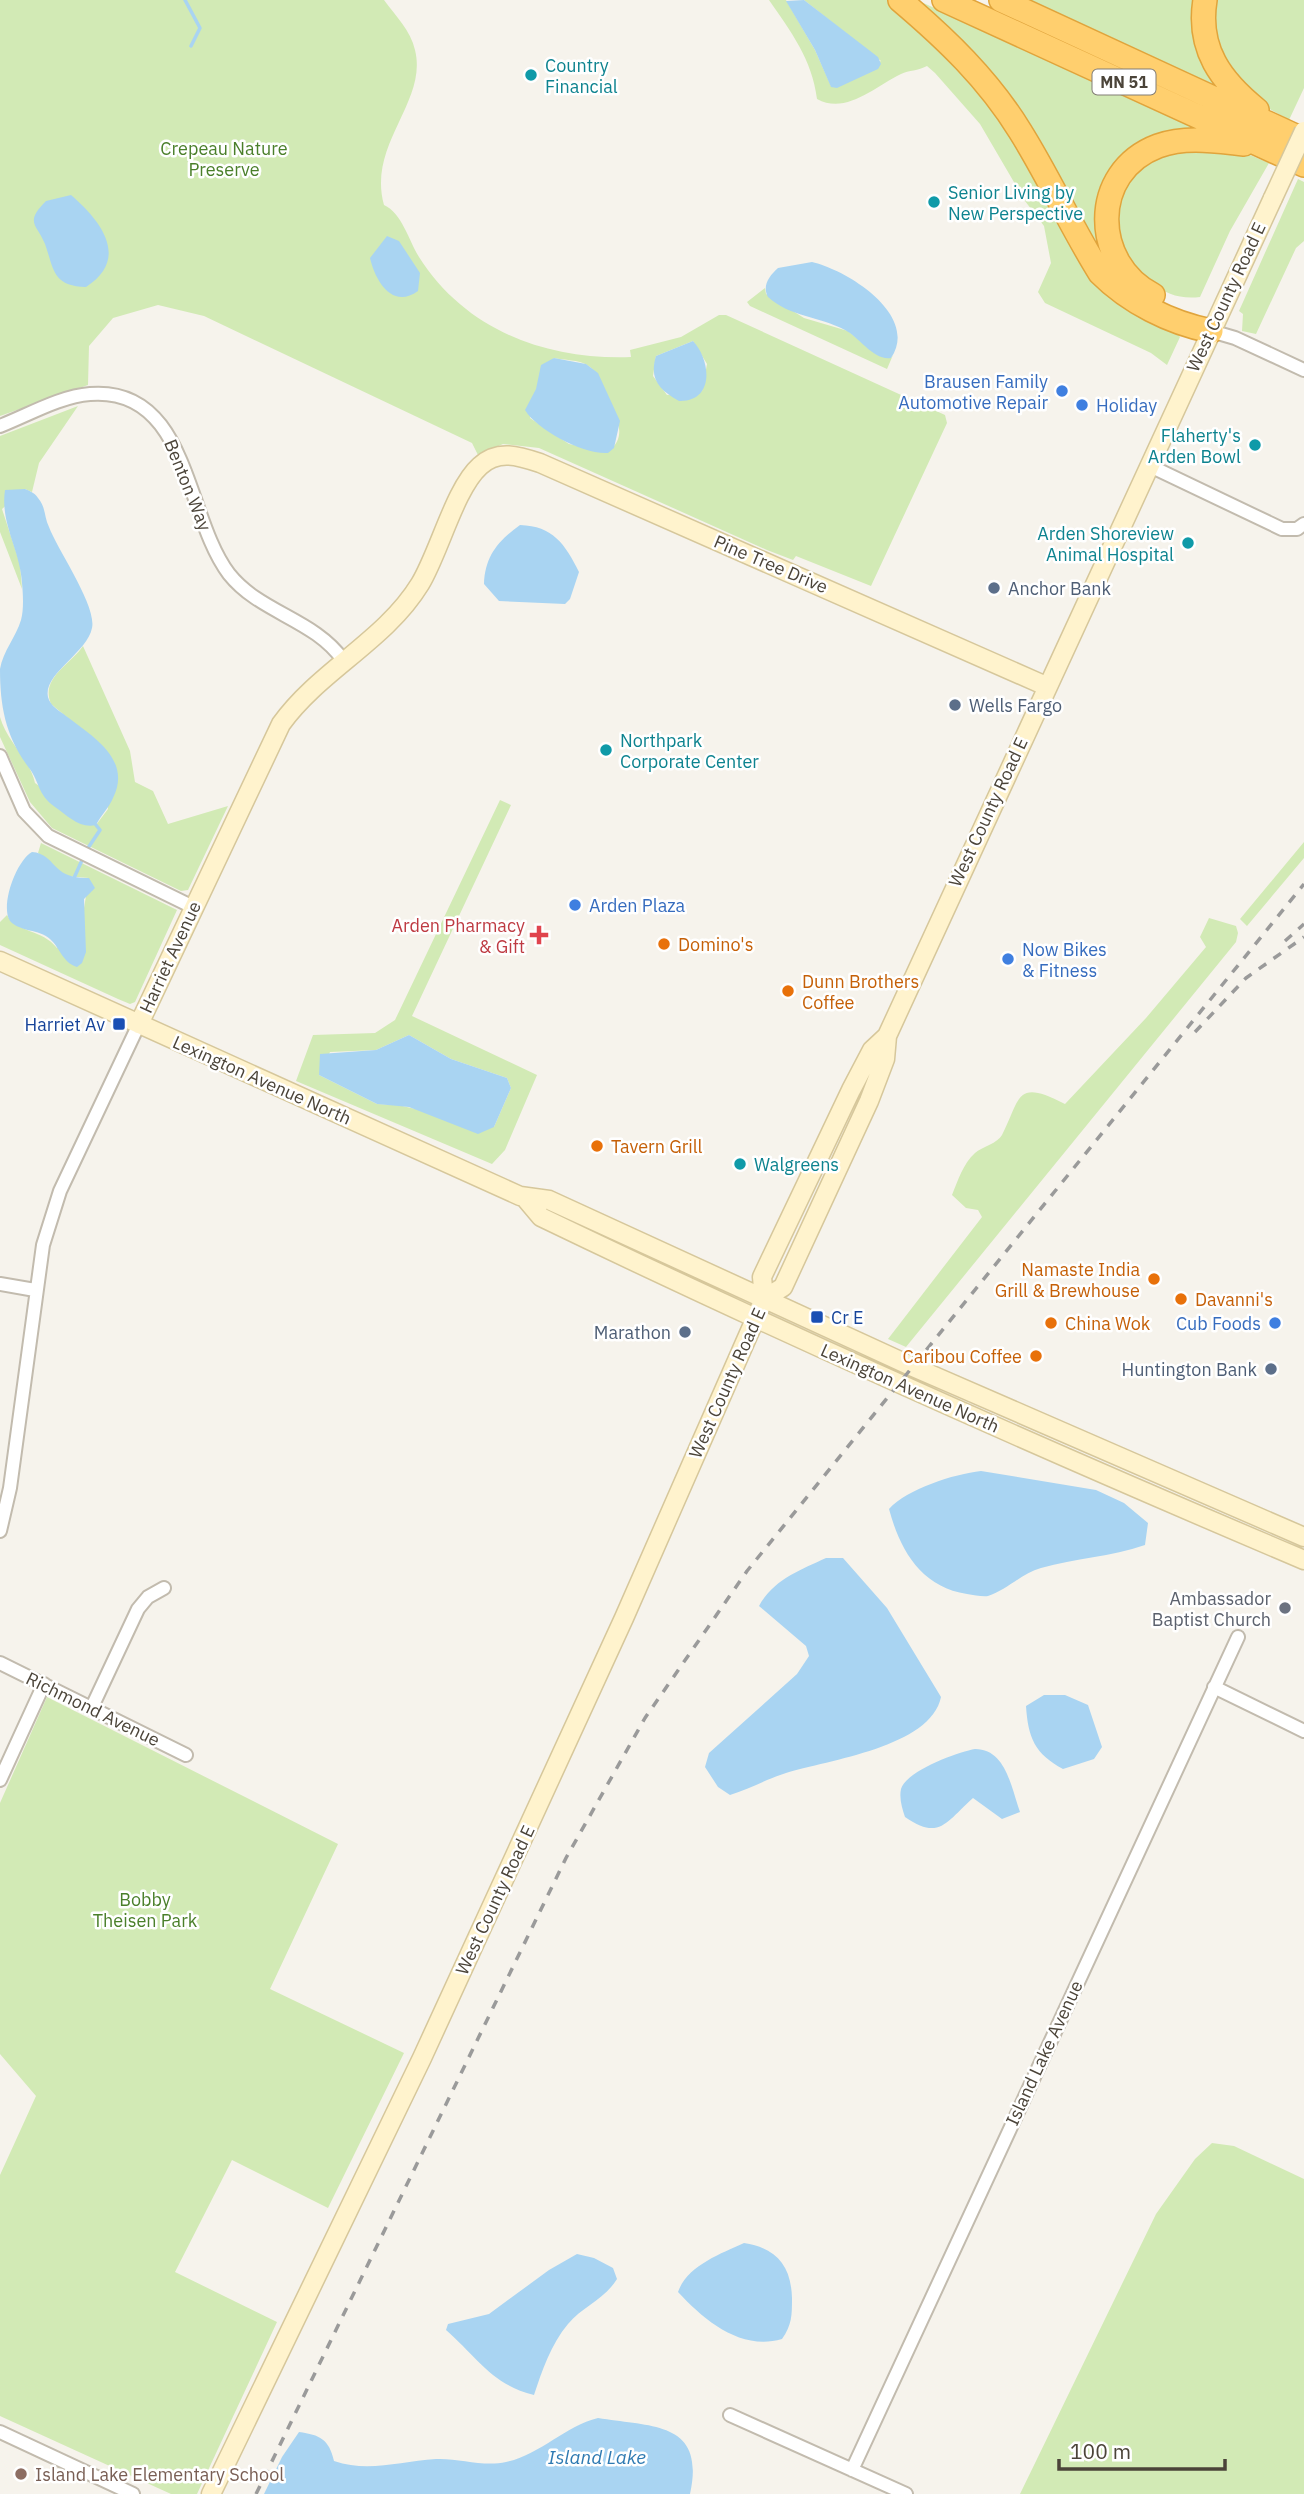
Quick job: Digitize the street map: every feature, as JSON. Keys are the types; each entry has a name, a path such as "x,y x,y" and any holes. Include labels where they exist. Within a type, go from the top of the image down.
{"highway":[{"path":"900,0 964,57 994,94 1020,131 1100,273 1113,286 1151,309 1187,326 1211,331"},
{"name":"MN 51","path":"944,0 1304,165"},
{"name":"MN 51","path":"1001,0 1293,130 1304,140"},
{"path":"1205,0 1202,29 1211,59 1228,84 1293,130"},
{"path":"1211,331 1195,312 1147,292 1124,273 1116,261 1107,236 1109,195 1130,164 1163,145 1200,140 1263,146"}],"street":[{"name":"West County Road E","path":"211,2494 440,2020 624,1618 764,1299 762,1277 851,1090 872,1051 887,1036 1273,198 1293,130"},
{"path":"1211,331 1235,338 1304,370"},
{"name":"Benton Way","path":"0,426 89,394 117,396 144,407 164,427 174,446 206,533 231,576 261,603 314,631 343,660"},
{"name":"Pine Tree Drive","path":"493,458 513,454 540,463 1046,686"},
{"name":"Harriet Avenue","path":"0,1531 35,1290 43,1245 58,1199 281,724 311,688 368,641 403,607 432,563 470,475 493,458"},
{"path":"1149,465 1282,529 1297,529 1304,524"},
{"path":"0,756 24,811 48,835 193,907"},
{"name":"Lexington Avenue North","path":"0,961 525,1198 549,1200 911,1366 1304,1537"},
{"name":"Lexington Avenue North","path":"525,1198 541,1217 755,1318 1085,1467 1304,1560"},
{"path":"0,1284 35,1290"},
{"path":"92,1707 138,1609 148,1597 164,1588"},
{"name":"Island Lake Avenue","path":"852,2470 1237,1637"},
{"name":"Richmond Avenue","path":"0,1663 186,1755"},
{"path":"0,1780 44,1684"},
{"path":"1214,1687 1304,1731"},
{"path":"730,2415 906,2494"},
{"path":"0,2432 133,2494"}],"green space":[{"name":"Crepeau Nature Preserve","path":"0,0 384,0 410,36 417,69 413,88 384,162 381,183 384,205 396,214 419,257 438,283 460,304 511,336 539,346 600,357 631,357 630,350 681,337 719,315 726,315 945,415 947,423 871,586 796,556 793,560 767,550 539,448 503,444 478,455 472,443 204,316 158,305 113,318 89,346 88,385 0,416","holes":["693,341 707,364 702,391 667,395 653,376 656,356","554,358 584,363 594,370 618,423 618,438 608,452 569,444 530,418 540,378"]},
{"path":"769,0 786,0 815,50 831,86 881,61 804,0 892,0 996,102 1089,267 1174,329 1180,337 1167,365 1151,353 1045,303 1038,292 1051,263 1044,226 1025,201 980,124 935,73 927,66 904,73 849,102 828,103 817,99 805,59 793,35"},
{"path":"1028,0 1199,0 1219,87"},
{"path":"1211,0 1304,0 1304,88 1289,120 1254,100 1235,82 1207,21"},
{"path":"919,1 1209,133 1122,163 1113,265 1102,264 1059,187 916,4"},
{"path":"1164,149 1238,150 1269,163 1230,231 1200,297 1174,295 1162,290 1143,276 1115,247 1121,183"},
{"path":"1298,179 1304,182 1304,241 1296,248 1256,334 1242,331 1243,314 1239,311"},
{"path":"765,288 766,294 804,318 848,331 876,354 891,358 893,355 887,369 750,306 747,302"},
{"path":"78,406 39,463 32,492 25,489 2,509 20,564 22,589 0,532 0,436"},
{"path":"83,646 130,751 135,782 153,791 168,824 228,806 188,890 181,891 52,828 30,802 0,737 0,717 35,783 96,825 108,809 99,744 51,704 49,695 53,679"},
{"path":"500,800 511,805 412,1016 537,1075 505,1150 492,1164 296,1081 313,1035 375,1033 395,1020","holes":["409,1035 451,1059 507,1078 511,1088 494,1127 398,1105 377,1104 319,1075 330,1052 376,1050"]},
{"path":"1304,842 1304,858 1247,926 1240,919"},
{"path":"41,843 177,910 135,1002 130,1004 118,999 0,945 0,922 7,915 17,925 44,937 57,948 85,938 83,914 89,878 65,876 38,853"},
{"path":"1209,918 1236,926 1236,942 906,1347 888,1339 982,1217 978,1210 966,1208 952,1195 967,1162 975,1153 1000,1138 1022,1096 1037,1093 1065,1104 1146,1018 1206,947 1200,937"},
{"name":"Bobby Theisen Park","path":"47,1697 338,1844 270,1989 404,2053 328,2208 232,2160 175,2272 277,2322 197,2494 171,2494 0,2416 0,2175 36,2096 0,2054 0,1803"},
{"path":"1212,2143 1234,2146 1304,2179 1304,2494 1020,2494 1156,2214 1195,2159"}],"water":[{"path":"804,0 878,57 881,64 878,69 837,88 831,87 815,50 786,1"},
{"path":"71,195 100,227 109,252 107,264 99,276 86,287 60,280 34,223 35,214 46,201"},
{"path":"387,236 399,241 420,273 418,291 409,296 400,297 386,290 372,267 370,258"},
{"path":"812,262 843,274 876,297 888,311 896,326 897,342 891,358 879,356 845,330 795,313 768,297 767,281 778,268"},
{"path":"693,341 706,369 704,387 699,395 679,401 657,383 654,364 656,356"},
{"path":"554,358 586,364 598,373 620,421 614,448 608,453 587,450 562,440 531,418 525,410 536,389 541,365"},
{"path":"5,490 31,491 42,505 53,537 83,592 92,618 88,637 52,680 48,697 56,708 98,741 114,761 118,784 111,802 96,825 74,821 45,797 15,745 3,709 0,669 23,611 18,559 5,514"},
{"path":"520,525 541,529 557,538 574,562 579,572 570,599 565,604 499,601 484,584 487,565 494,550"},
{"path":"32,852 46,857 67,875 89,878 95,888 84,899 86,952 82,963 77,967 65,959 46,936 14,925 7,914 8,895 15,874 20,864"},
{"path":"409,1035 451,1059 507,1078 511,1088 494,1127 478,1134 409,1107 377,1104 319,1075 320,1054 376,1050"},
{"path":"981,1471 1096,1490 1124,1503 1148,1523 1145,1545 1041,1568 988,1596 967,1594 937,1584 925,1575 906,1552 889,1509 919,1489 958,1475"},
{"path":"826,1558 843,1558 887,1608 941,1697 933,1714 899,1740 876,1749 786,1773 730,1795 718,1787 705,1767 709,1753 797,1674 809,1656 806,1646 759,1606 779,1583"},
{"path":"1044,1695 1065,1695 1088,1705 1102,1747 1094,1759 1063,1769 1040,1751 1031,1736 1026,1706"},
{"path":"975,1749 994,1755 1000,1762 1010,1781 1020,1812 1002,1819 973,1798 949,1821 935,1828 927,1828 905,1817 900,1796 905,1782 934,1763"},
{"path":"744,2243 773,2254 780,2260 789,2276 792,2298 790,2324 782,2339 767,2342 738,2337 712,2323 678,2292 682,2283 697,2268 715,2256"},
{"path":"577,2254 594,2258 613,2268 617,2279 562,2332 548,2358 534,2395 496,2377 446,2330 448,2324 489,2314 549,2270"},
{"name":"Island Lake","path":"598,2418 655,2427 682,2440 690,2453 693,2470 690,2494 264,2494 282,2457 299,2432 323,2439 334,2461 347,2464 372,2466 436,2459 497,2463 530,2453 574,2427"}],"waterway":[{"path":"185,0 200,28 191,46"},
{"path":"86,851 100,830 96,825"},
{"path":"74,878 83,858"}],"railway":[{"path":"256,2494 566,1858 645,1718 747,1571 1304,884"},
{"path":"1285,941 1304,924"},
{"path":"1195,1032 1246,978 1304,937"}],"place":[{"name":"Country Financial","path":"531,75"},
{"name":"Senior Living by New Perspective","path":"934,202"},
{"name":"Brausen Family Automotive Repair","path":"1062,391"},
{"name":"Holiday","path":"1082,405"},
{"name":"Flaherty's Arden Bowl","path":"1255,445"},
{"name":"Arden Shoreview Animal Hospital","path":"1188,543"},
{"name":"Anchor Bank","path":"994,588"},
{"name":"Wells Fargo","path":"955,705"},
{"name":"Northpark Corporate Center","path":"606,750"},
{"name":"Arden Plaza","path":"575,905"},
{"name":"Arden Pharmacy & Gift","path":"539,935"},
{"name":"Domino's","path":"664,944"},
{"name":"Now Bikes & Fitness","path":"1008,959"},
{"name":"Dunn Brothers Coffee","path":"788,991"},
{"name":"Harriet Av","path":"119,1024"},
{"name":"Tavern Grill","path":"597,1146"},
{"name":"Walgreens","path":"740,1164"},
{"name":"Namaste India Grill & Brewhouse","path":"1154,1279"},
{"name":"Davanni's","path":"1181,1299"},
{"name":"Cr E","path":"817,1317"},
{"name":"China Wok","path":"1051,1323"},
{"name":"Cub Foods","path":"1275,1323"},
{"name":"Marathon","path":"685,1332"},
{"name":"Caribou Coffee","path":"1036,1356"},
{"name":"Huntington Bank","path":"1271,1369"},
{"name":"Ambassador Baptist Church","path":"1285,1608"},
{"name":"Island Lake Elementary School","path":"21,2474"}]}
